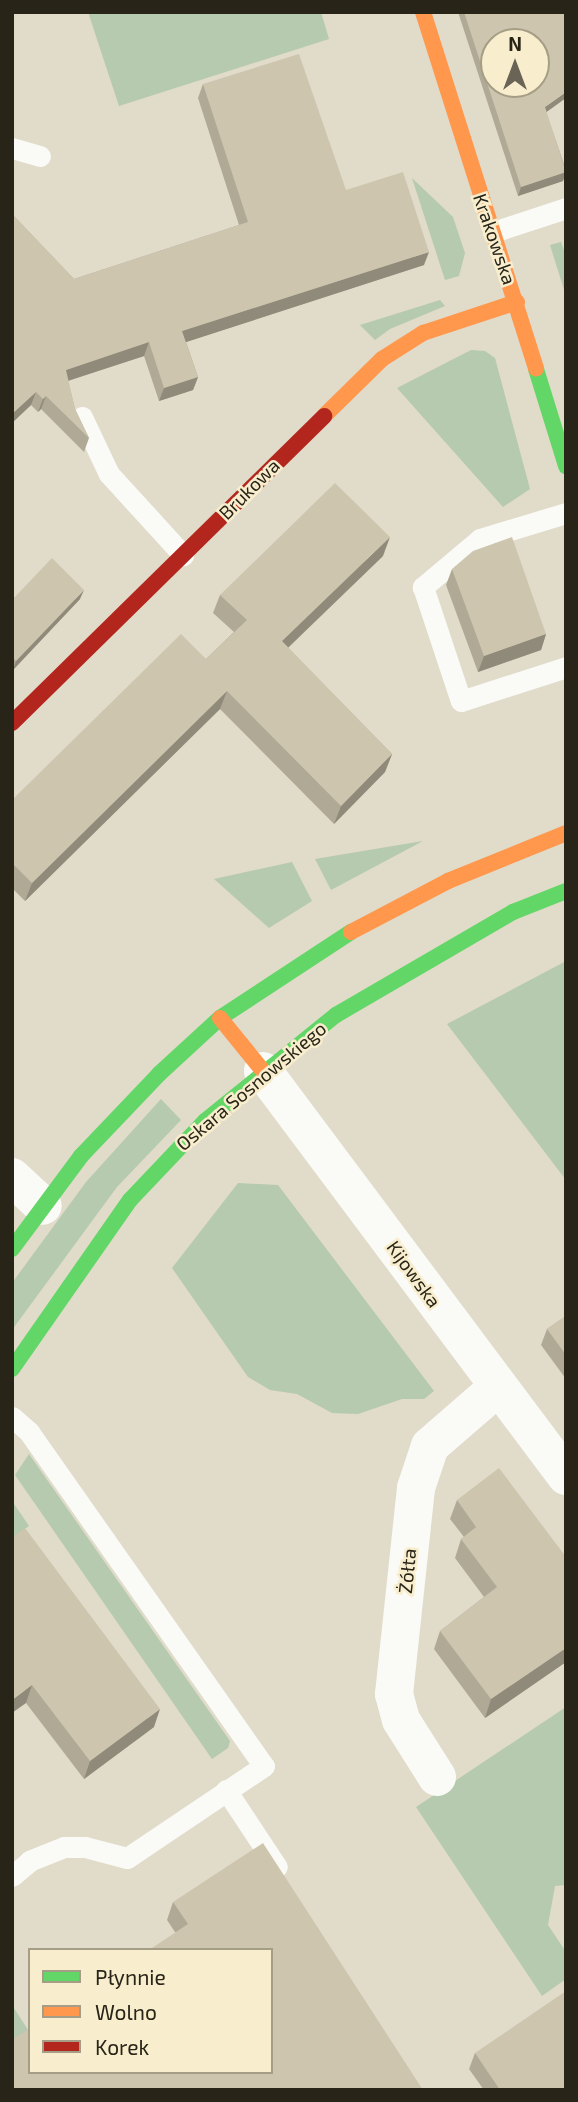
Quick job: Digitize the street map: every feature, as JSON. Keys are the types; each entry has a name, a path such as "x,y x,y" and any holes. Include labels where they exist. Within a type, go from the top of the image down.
{"street":[{"name":"Krakowska","path":"423,12 492,232 517,302 566,466"},
{"name":"Brukowa","path":"18,707 183,555 382,359 423,333 517,302"},
{"path":"12,1249 43,1206 120,1112 220,1018 323,947 448,881 566,832"},
{"name":"Oskara Sosnowskiego","path":"12,1369 130,1200 205,1121 263,1071 336,1015 416,966 513,912 566,891"},
{"path":"220,1018 263,1071"},
{"name":"Kijowska","path":"263,1071 497,1388 566,1476"},
{"path":"12,1177 43,1206"},
{"name":"Żółta","path":"437,1777 401,1720 394,1694 416,1488 430,1446 497,1388"}],"lane":[{"path":"12,148 40,156"},
{"path":"492,232 566,208"},
{"path":"82,417 109,474 183,555"},
{"path":"566,513 480,540 423,587 461,701 566,667"},
{"path":"12,1417 29,1432 264,1766 127,1858 85,1847 64,1847 47,1851 12,1876"},
{"path":"226,1790 287,1882"}],"green space":[{"path":"88,12 321,12 329,39 119,106"},
{"path":"412,178 453,217 465,253 459,276 445,280"},
{"path":"561,242 566,256 566,296 550,245"},
{"path":"440,300 445,306 390,329 375,340 360,325"},
{"path":"471,350 485,351 495,358 530,489 503,507 397,388"},
{"path":"423,841 331,890 315,859"},
{"path":"292,862 312,901 269,928 214,879"},
{"path":"566,961 566,1180 447,1024"},
{"path":"161,1099 181,1120 117,1187 12,1330 12,1283 86,1182"},
{"path":"238,1183 278,1185 434,1391 424,1399 402,1399 358,1414 332,1413 297,1394 270,1390 248,1377 172,1268"},
{"path":"29,1454 230,1741 228,1748 212,1759 15,1475"},
{"path":"12,1501 29,1526 12,1538"},
{"path":"566,1707 566,1885 555,1886 548,1925 566,1952 566,1979 542,1996 416,1807"},
{"path":"12,2005 28,2030 28,2035 12,2054"}],"building":[{"path":"464,12 566,12 566,92 545,107 566,172 521,187 492,98 550,98 550,28 480,28 480,61"},
{"path":"299,54 346,190 403,172 429,252 182,331 198,377 164,388 149,342 66,370 75,409 89,438 46,396 43,399 36,392 12,414 12,214 74,279 248,222 203,84"},
{"path":"335,483 390,537 282,641 392,754 341,806 227,691 32,883 12,863 12,800 181,634 206,659 247,620 220,595"},
{"path":"512,537 546,634 484,656 452,569 473,551"},
{"path":"52,558 84,590 16,661 12,657 12,600"},
{"path":"566,1316 566,1355 547,1329"},
{"path":"499,1468 566,1557 566,1648 491,1699 440,1631 497,1587 461,1539 476,1527 457,1500"},
{"path":"25,1528 160,1709 90,1761 32,1685 12,1700 12,1537"},
{"path":"263,1843 423,2090 12,2090 12,2040 28,2029 28,2074 273,2074 273,1948 152,1948 188,1924 173,1902"},
{"path":"566,1991 566,2090 500,2090 475,2053"}],"traffic: fast":[{"path":"536,369 566,466"},
{"path":"12,1369 130,1200 205,1121 336,1015 513,912 566,891"},
{"path":"12,1249 81,1156 159,1074 220,1018 351,932"}],"traffic: slow":[{"path":"423,12 536,369"},
{"path":"324,416 382,359 423,333 517,302"},
{"path":"351,932 448,881 566,833"},
{"path":"220,1018 263,1071"}],"traffic: jam":[{"path":"12,723 324,416"}]}
